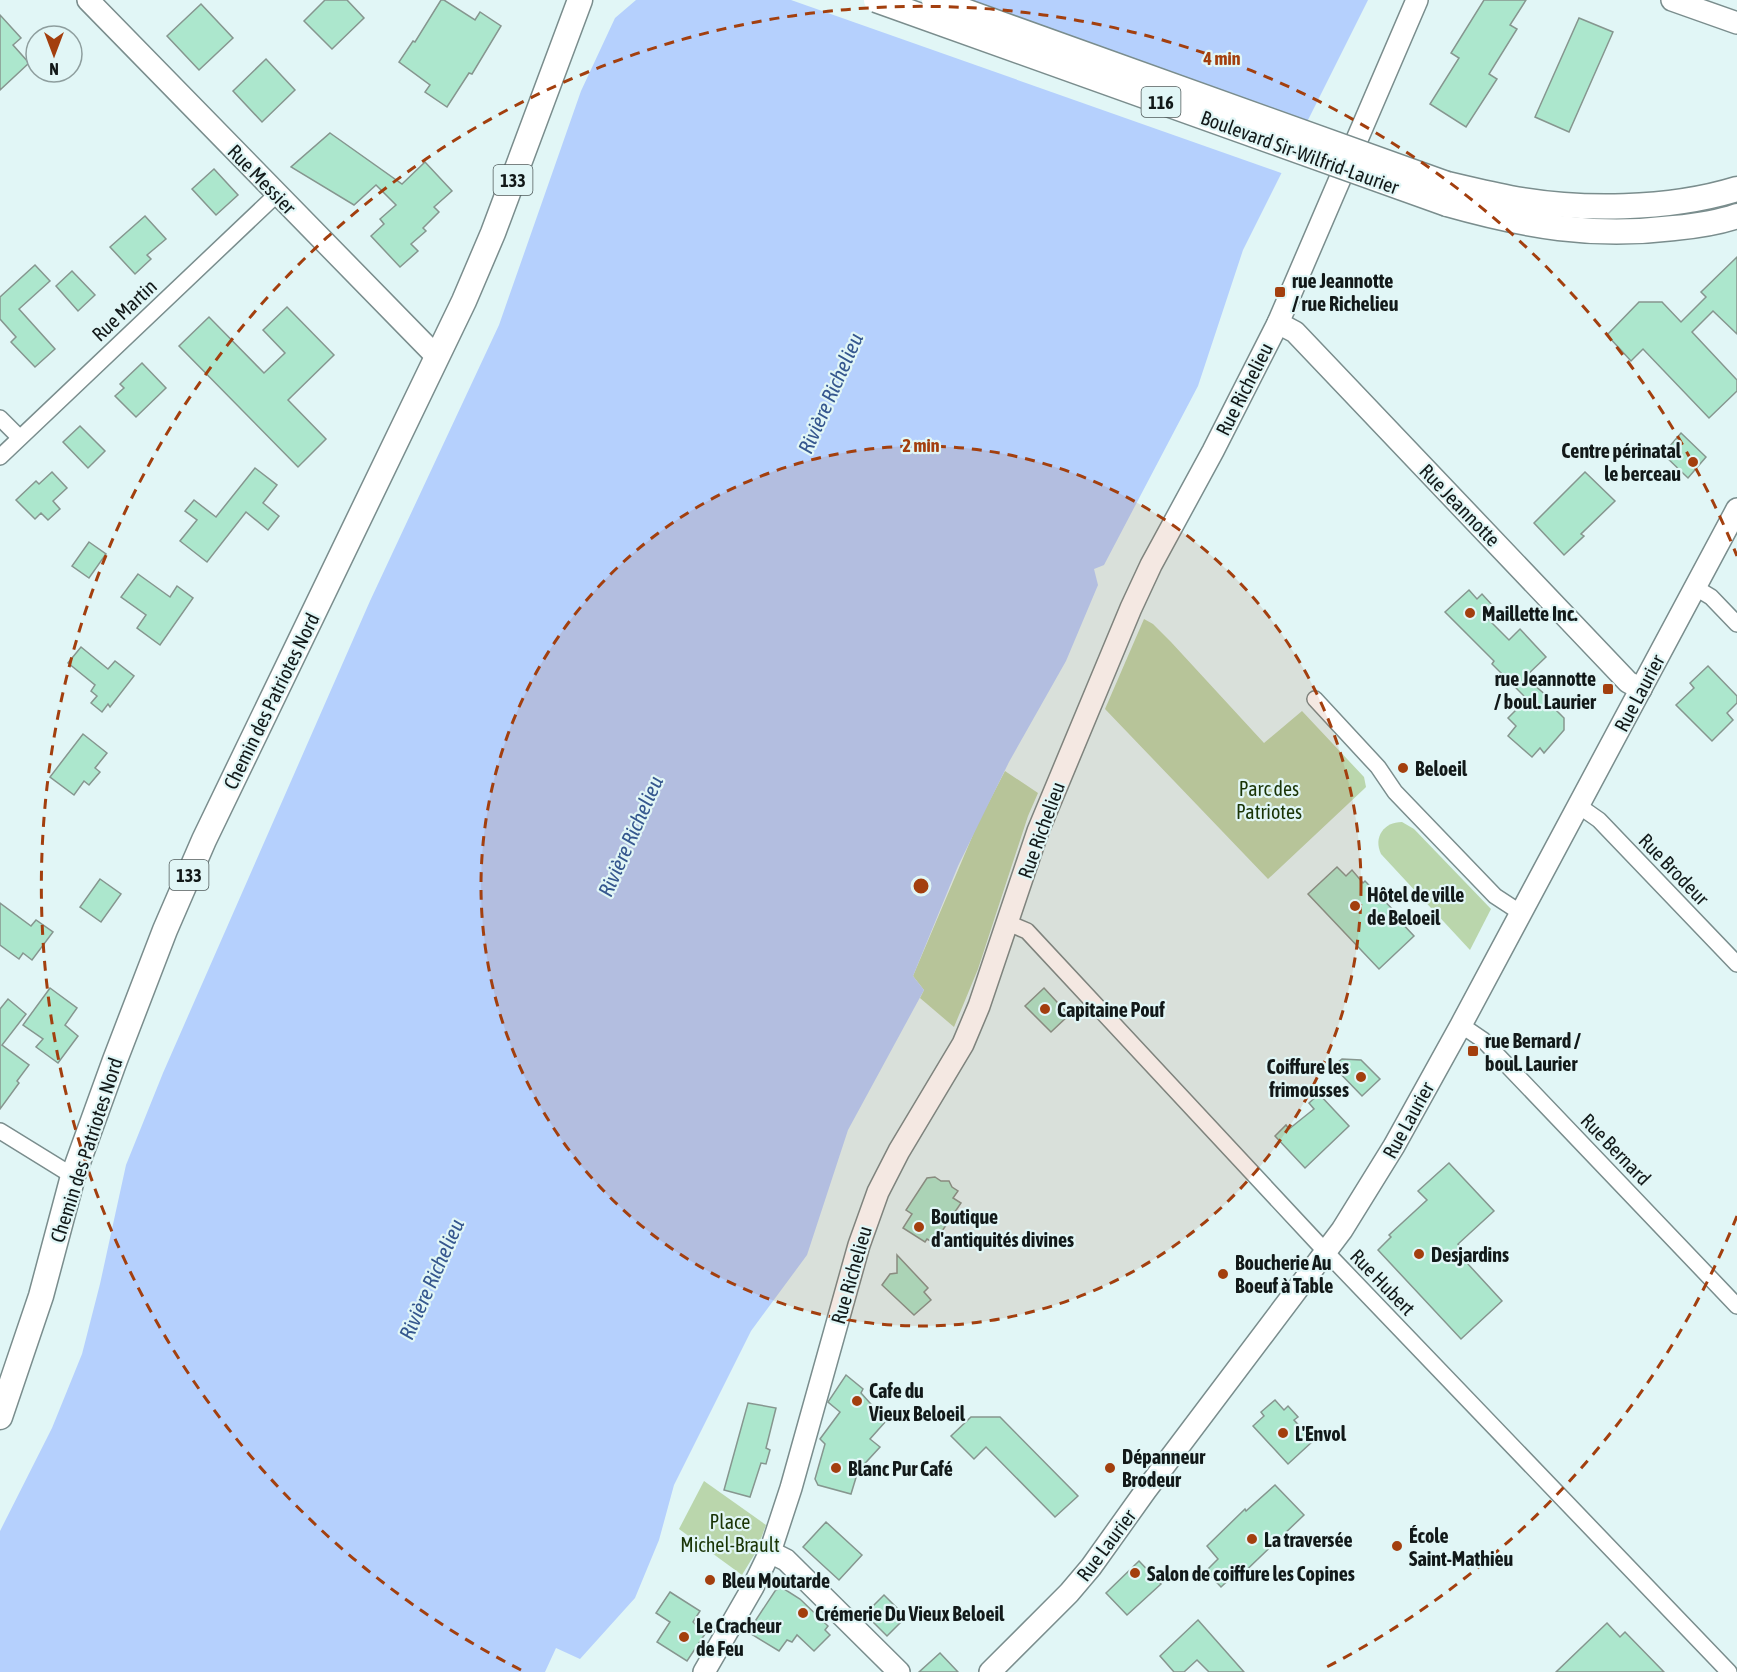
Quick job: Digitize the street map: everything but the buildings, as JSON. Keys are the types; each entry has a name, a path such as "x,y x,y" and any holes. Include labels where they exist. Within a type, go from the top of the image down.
{"main road":[{"name":"Chemin des Patriotes Nord","path":"0,1417 41,1296 73,1176 165,930 204,840 437,357 493,233 580,0"},
{"name":"Boulevard Sir-Wilfrid-Laurier","path":"876,0 1447,194 1593,207 1670,202 1737,189"},
{"name":"Boulevard Sir-Wilfrid-Laurier","path":"934,0 1447,194 1495,218 1564,230 1592,232 1649,231 1735,218"}],"street":[{"name":"Rue Messier","path":"88,0 276,195 437,357"},
{"name":"Rue Richelieu","path":"704,1672 753,1587 770,1552 791,1488 867,1219 886,1174 963,1044 979,1006 1038,831 1131,608 1151,565 1213,451 1278,323 1418,0"},
{"path":"1672,0 1737,23"},
{"name":"Rue Martin","path":"0,457 276,195"},
{"name":"Rue Jeannotte","path":"1278,323 1295,332 1628,682 1641,689"},
{"path":"0,418 20,437"},
{"name":"Rue Laurier","path":"990,1672 1091,1568 1146,1490 1342,1230 1383,1164 1461,1025 1737,509"},
{"path":"1696,588 1711,597 1737,624"},
{"path":"1315,699 1378,766 1395,792 1496,896 1521,913"},
{"name":"Rue Brodeur","path":"1579,806 1599,820 1737,964"},
{"name":"Rue Hubert","path":"1008,923 1026,931 1326,1252 1729,1672"},
{"name":"Rue Bernard","path":"1461,1025 1483,1040 1737,1306"},
{"path":"0,1131 73,1176"},
{"path":"770,1552 786,1560 899,1672"}],"green space":[{"name":"Parc des Patriotes","path":"1144,619 1153,624 1171,642 1264,743 1302,711 1364,777 1366,787 1268,879 1105,709"},
{"path":"1005,771 1038,793 1028,816 978,969 954,1027 920,998 924,990 913,976 978,823"},
{"path":"1402,822 1414,829 1491,909 1470,950 1381,854 1379,836 1385,828"},
{"name":"Place Michel-Brault","path":"704,1481 766,1525 756,1552 742,1575 679,1529"}],"water":[{"name":"Rivière Richelieu","path":"636,0 1368,0 1243,250 1198,386 1104,565 1094,569 1098,585 1066,661 1009,762 958,866 913,976 924,990 848,1130 807,1255 751,1331 674,1485 659,1540 635,1598 580,1659 556,1648 545,1672 0,1672 0,1531 52,1428 82,1354 126,1165 163,1073 370,601 499,325 581,91 615,18"}],"pier":[{"path":"791,0 968,0 1311,122 1284,174"}],"place":[{"name":"rue Jeannotte / rue Richelieu","path":"1280,292"},
{"name":"Centre périnatal le berceau","path":"1693,462"},
{"name":"Maillette Inc.","path":"1470,613"},
{"name":"rue Jeannotte / boul. Laurier","path":"1608,689"},
{"name":"Beloeil","path":"1403,768"},
{"name":"Hôtel de ville de Beloeil","path":"1355,906"},
{"name":"Capitaine Pouf","path":"1045,1009"},
{"name":"rue Bernard / boul. Laurier","path":"1473,1051"},
{"name":"Coiffure les frimousses","path":"1361,1077"},
{"name":"Boutique d'antiquités divines","path":"919,1227"},
{"name":"Desjardins","path":"1419,1254"},
{"name":"Boucherie Au Boeuf à Table","path":"1223,1274"},
{"name":"Cafe du Vieux Beloeil","path":"857,1401"},
{"name":"L'Envol","path":"1283,1433"},
{"name":"Blanc Pur Café","path":"836,1468"},
{"name":"Dépanneur Brodeur","path":"1110,1468"},
{"name":"La traversée","path":"1252,1539"},
{"name":"École Saint-Mathieu","path":"1397,1546"},
{"name":"Salon de coiffure les Copines","path":"1135,1573"},
{"name":"Bleu Moutarde","path":"710,1580"},
{"name":"Crémerie Du Vieux Beloeil","path":"803,1613"},
{"name":"Le Cracheur de Feu","path":"684,1637"}]}
